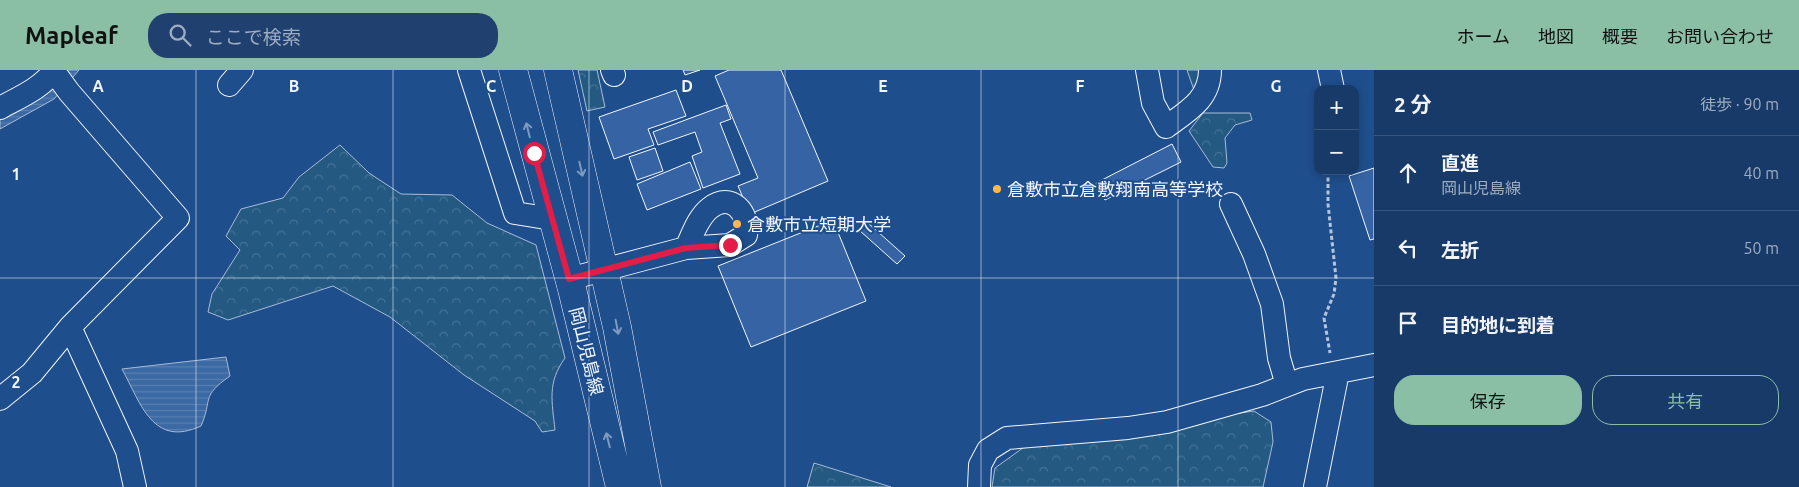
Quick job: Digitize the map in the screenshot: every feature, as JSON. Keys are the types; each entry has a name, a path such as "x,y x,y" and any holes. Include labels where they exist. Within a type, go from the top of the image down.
{"main road":[{"name":"岡山児島線","path":"513,70 569,279 620,487"},
{"name":"岡山児島線","path":"558,70 617,327 647,487"}],"street":[{"path":"0,108 35,89 46,81 53,70 69,92 178,218 70,328 32,374 0,400"},
{"path":"469,70 515,213 552,219"},
{"path":"1147,70 1153,103 1166,126 1200,102 1210,81 1210,70"},
{"path":"1329,70 1332,85"},
{"path":"1231,204 1254,254 1272,304 1279,358 1287,385"},
{"path":"569,279 686,248"},
{"path":"70,328 127,451 134,487"},
{"path":"979,487 980,465 988,450 1007,438 1128,428 1167,422 1262,395 1302,379 1374,365"},
{"path":"1315,487 1336,382 1335,374"}],"path":[{"path":"1328,175 1328,204 1336,278 1334,294 1324,318 1335,374"}],"green space":[{"path":"578,70 597,70 605,107 587,111"},
{"path":"1187,70 1201,70 1194,90"},
{"path":"1203,113 1250,113 1252,120 1235,125 1225,138 1227,163 1224,168 1213,167 1189,131"},
{"path":"340,145 369,173 401,194 452,195 487,223 536,245 565,358 559,367 553,384 552,401 555,430 542,432 535,421 464,375 390,317 333,286 228,320 208,312 212,294 240,250 226,236 241,209 283,198 299,177"},
{"path":"1254,411 1271,422 1273,442 1263,487 992,487 995,468 1027,445"},
{"path":"814,463 891,487 807,487"}],"shaded area":[{"path":"57,70 79,70 54,99 0,129 0,114"},
{"path":"226,357 230,376 214,389 211,394 201,426 185,431 171,431 160,427 151,419 122,369"}],"building":[{"path":"683,70 700,70 685,75"},
{"path":"729,70 781,70 828,181 750,214 738,186 758,178 715,76"},
{"path":"676,90 686,116 648,129 654,145 614,159 599,117"},
{"path":"726,105 731,119 720,123 740,174 703,188 692,156 702,152 695,132 658,145 653,132"},
{"path":"1172,144 1181,162 1105,200 1096,183"},
{"path":"655,148 663,171 637,180 629,157"},
{"path":"690,162 701,189 647,210 637,184"},
{"path":"1374,168 1374,239 1370,240 1349,176 1359,175 1359,173"},
{"path":"833,220 866,301 751,347 718,266"},
{"path":"867,222 905,256 897,264 859,230"}],"place":[{"name":"倉敷市立倉敷翔南高等学校","path":"997,189"},
{"name":"倉敷市立短期大学","path":"737,224"}],"route":[{"path":"534,153 569,279 686,248 730,245"}]}
